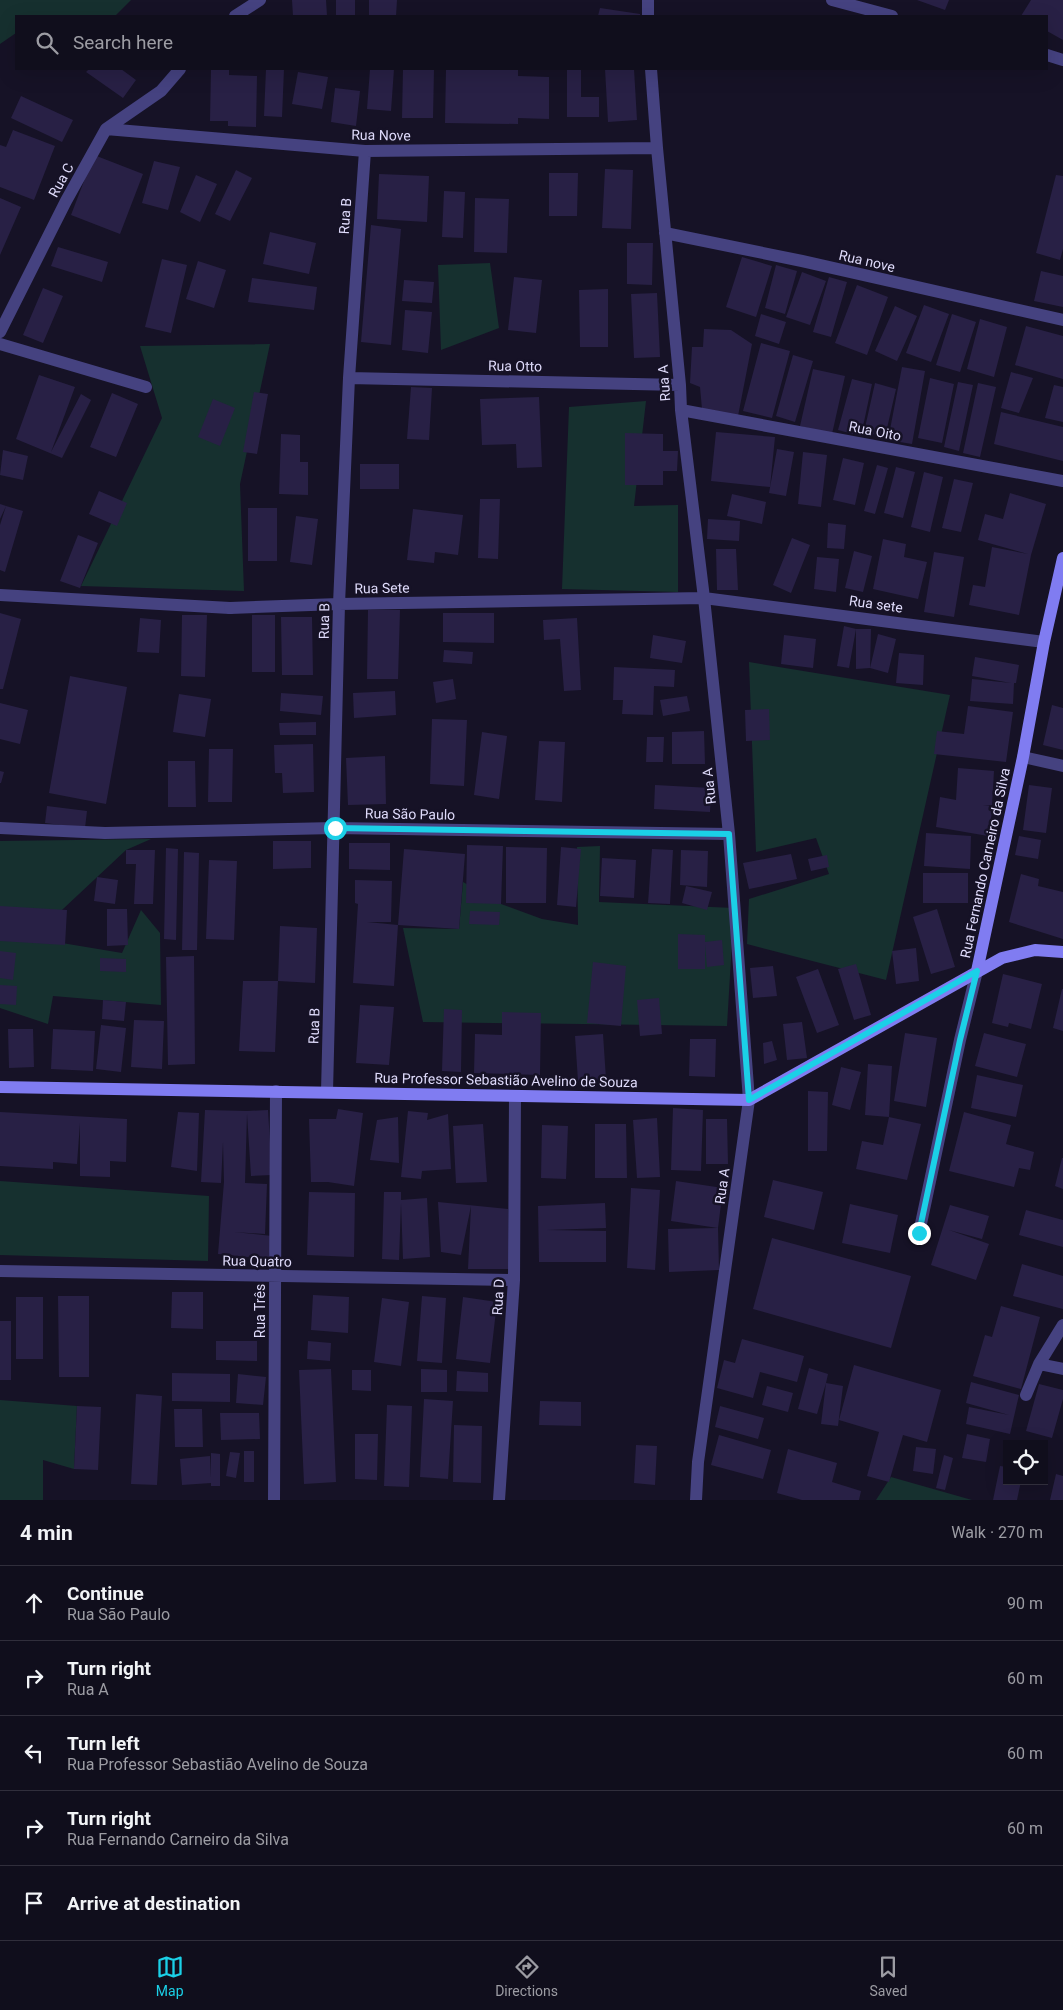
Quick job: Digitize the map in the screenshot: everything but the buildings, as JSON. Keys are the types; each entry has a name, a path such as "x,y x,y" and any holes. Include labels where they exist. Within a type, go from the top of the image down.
{"main road":[{"name":"Rua Fernando Carneiro da Silva","path":"977,971 1023,757 1044,642 1061,583 1063,558"},
{"path":"749,1100 1002,958 1034,950 1063,952"},
{"name":"Rua Professor Sebastião Avelino de Souza","path":"0,1087 749,1100"}],"street":[{"path":"238,15 260,0"},
{"path":"648,0 648,15"},
{"path":"832,0 872,5 890,15"},
{"path":"1048,55 1063,60"},
{"name":"Rua C","path":"0,332 66,201 106,130 161,91 179,70"},
{"name":"Rua A","path":"651,70 681,410 704,598 729,834 749,1100 698,1462 696,1500"},
{"name":"Rua Nove","path":"106,130 365,151 657,148"},
{"name":"Rua B","path":"327,1092 335,828 339,604 349,378 365,151"},
{"name":"Rua nove","path":"665,233 1063,320"},
{"path":"0,344 146,387"},
{"name":"Rua Otto","path":"349,378 680,385"},
{"name":"Rua Oito","path":"681,410 1063,482"},
{"name":"Rua Sete","path":"0,595 230,608 339,604 704,598"},
{"name":"Rua sete","path":"704,598 1044,642"},
{"path":"1023,757 1063,766"},
{"name":"Rua São Paulo","path":"0,828 105,833 335,828 729,834"},
{"name":"Rua Fernando Carneiro da Silva","path":"919,1233 960,1040 977,971"},
{"name":"Rua Três","path":"274,1500 276,1091"},
{"name":"Rua D","path":"499,1500 514,1280 515,1096"},
{"name":"Rua Quatro","path":"0,1271 514,1280"},
{"path":"1026,1395 1039,1364 1063,1325"},
{"path":"1039,1364 1063,1369"}],"green space":[{"path":"0,0 131,0 116,15 15,15 15,34 0,44"},
{"path":"490,263 499,328 441,350 438,265"},
{"path":"270,344 240,484 244,591 81,586 162,418 140,346"},
{"path":"646,401 634,506 678,505 678,592 562,589 569,407"},
{"path":"749,662 950,695 886,980 747,944 749,899 829,874 816,838 756,852"},
{"path":"151,839 126,850 32,938 122,953 141,910 160,933 161,1005 53,996 48,1024 0,1008 0,841"},
{"path":"600,846 599,902 734,908 727,1026 423,1022 403,928 459,929 463,882 501,904 542,919 578,925 577,847"},
{"path":"0,1181 209,1196 208,1261 0,1255"},
{"path":"0,1400 77,1406 74,1469 43,1460 43,1500 0,1500"},
{"path":"891,1477 972,1500 876,1500"}],"route":[{"path":"335,828 729,834 749,1100 977,971 960,1040 919,1233"}]}
